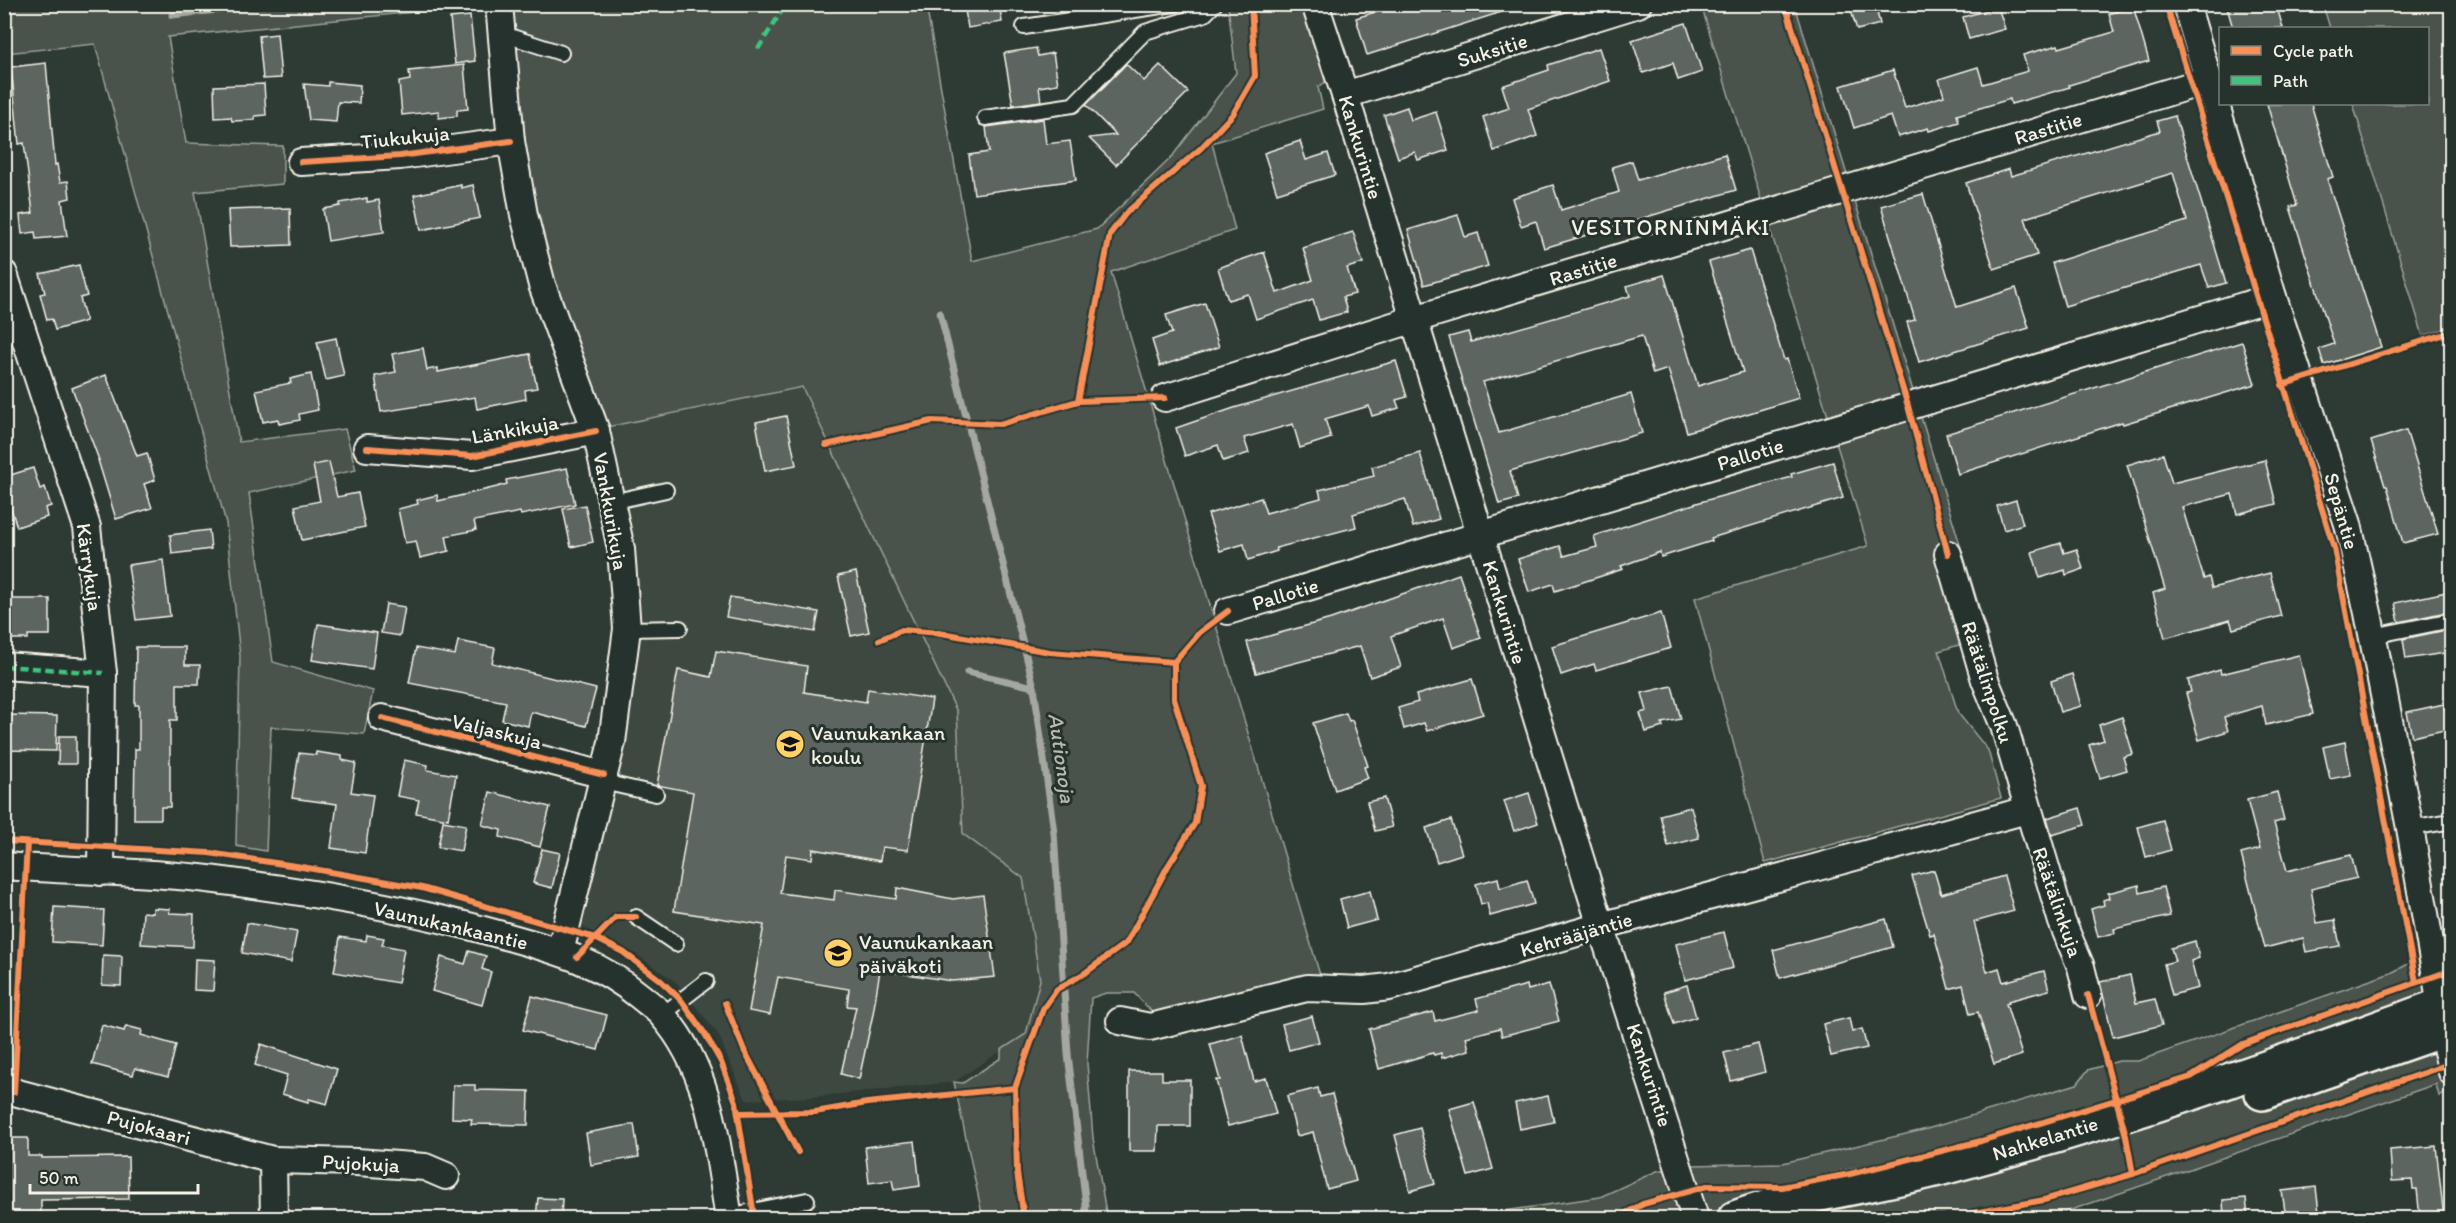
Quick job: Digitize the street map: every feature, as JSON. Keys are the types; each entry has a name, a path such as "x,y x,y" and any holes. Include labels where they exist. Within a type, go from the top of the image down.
{"main road":[{"name":"Nahkelantie","path":"1735,1218 1765,1207 1945,1168 2446,1016"},
{"name":"Nahkelantie","path":"1816,1218 2126,1137 2273,1089 2446,1016"}],"street":[{"name":"Vankkurikuja","path":"499,4 511,141 524,215 542,285 596,431 621,549 627,629 612,742 560,952"},
{"name":"Kankurintie","path":"1315,4 1482,535 1601,926 1695,1218"},
{"name":"Suksitie","path":"1345,95 1638,4"},
{"name":"Sepäntie","path":"2186,4 2273,297 2348,524 2373,636 2446,1016 2451,1072"},
{"name":"Rastitie","path":"1165,398 2209,80"},
{"name":"Tiukukuja","path":"302,162 400,156 511,141"},
{"name":"Kärrykuja","path":"4,274 87,527 103,674 101,872"},
{"name":"Pallotie","path":"1228,612 2273,297"},
{"name":"Länkikuja","path":"367,448 472,456 596,431"},
{"name":"Räätälinpolku","path":"1948,554 1985,680 2004,726 2027,810"},
{"path":"4,666 103,674"},
{"name":"Valjaskuja","path":"382,718 604,778"},
{"name":"Kehrääjäntie","path":"1120,1022 1150,1027 1307,988 1364,990 1389,987 1601,926 2027,810"},
{"name":"Räätälinkuja","path":"2027,810 2062,922 2081,967 2088,995"},
{"name":"Vaunukankaantie","path":"4,867 207,879 357,903 458,923 577,957 617,978 662,1015 698,1072 711,1111 729,1217"},
{"name":"Pujokaari","path":"4,1085 14,1092 273,1160"},
{"path":"273,1160 274,1218"},
{"name":"Pujokuja","path":"273,1160 357,1162 425,1167 446,1176"}],"lane":[{"path":"1024,27 1174,4"},
{"path":"985,118 1073,105 1145,32 1204,14 1215,4"},
{"path":"500,33 561,53"},
{"path":"611,502 666,490"},
{"path":"2373,636 2451,620"},
{"path":"627,629 680,628"},
{"path":"604,778 656,794"},
{"path":"2410,828 2451,821"},
{"path":"636,917 676,944"},
{"path":"662,1015 706,981"},
{"path":"729,1217 807,1200"}],"shaded area":[{"path":"5,5 483,5 168,37 186,143 283,146 283,184 195,192 239,442 345,429 356,470 249,493 273,662 373,691 364,734 271,727 266,851 236,846 240,656 226,523 95,44 5,53"},
{"path":"512,5 926,5 972,261 1097,229 1171,158 1236,73 1228,5 1309,5 1330,79 1318,87 1323,109 1212,143 1235,230 1111,272 1320,975 1181,1010 1153,1013 1134,993 1106,993 1091,998 1087,1063 1093,1138 1107,1218 983,1218 954,1082 963,1083 1001,1058 1001,1050 1026,1034 1040,980 1023,878 963,834 957,712 802,387 607,427 564,326 529,192 512,45"},
{"path":"1701,5 1795,5 1988,636 1939,651 1958,713 1988,750 2001,798 1765,863 1695,598 1868,546"},
{"path":"2323,5 2451,5 2451,327 2423,336 2353,105 2429,105 2429,27 2330,27"},
{"name":"Vaunukankaan koulu","path":"802,387 957,712 963,834 1023,878 1040,980 1026,1034 954,1082 811,1097 746,1100 718,1034 676,982 633,952 579,925 616,776 635,662 632,551 607,427"},
{"path":"2451,942 2451,1089 2439,1096 2436,1084 2048,1218 1457,1218 1600,1197 1657,1171 1692,1165 1783,1163 1927,1129 2077,1084 2088,1070 2119,1061 2138,1061 2391,973"}],"building":[{"path":"964,4 999,4 1002,22 968,28"},
{"path":"1400,4 1511,4 1511,9 1367,55 1356,18"},
{"path":"1849,4 1875,4 1880,24 1857,30"},
{"path":"2226,4 2276,4 2283,27 2233,27"},
{"path":"2133,6 2149,61 2011,104 2010,99 1957,115 1959,122 1929,131 1928,128 1898,137 1891,116 1854,128 1841,86 1893,70 1905,108 1944,96 1939,79 1978,67 1983,84 2028,71 2023,55 2058,45 2059,48 2114,32 2109,14"},
{"path":"1998,7 2005,29 1969,39 1963,17"},
{"path":"470,16 475,61 455,64 450,18"},
{"path":"1686,23 1702,72 1678,80 1673,63 1643,73 1632,40"},
{"path":"277,34 281,78 263,79 259,36"},
{"path":"1036,48 1038,56 1053,53 1058,84 1039,87 1041,101 1013,105 1004,53"},
{"path":"1599,48 1610,81 1528,109 1537,136 1494,151 1483,117 1509,108 1502,86 1549,70 1548,65"},
{"path":"46,63 55,165 57,164 60,182 68,181 70,198 62,200 67,236 36,239 35,232 22,234 20,215 33,213 24,143 19,144 11,67"},
{"path":"1126,64 1144,81 1160,65 1188,92 1116,165 1089,138 1116,135 1086,105"},
{"path":"464,65 468,109 457,110 457,116 439,118 439,111 402,115 399,82 410,80 409,71"},
{"path":"328,82 360,85 359,103 338,102 336,122 309,120 304,84 328,86"},
{"path":"264,84 266,115 255,116 255,120 232,121 231,117 215,118 214,86"},
{"path":"2267,105 2311,105 2333,177 2327,179 2381,347 2324,365 2319,349 2334,344 2290,207 2297,205"},
{"path":"1407,107 1411,120 1436,112 1448,150 1418,160 1415,152 1398,158 1384,115"},
{"path":"2175,116 2226,283 2209,288 2201,265 2065,306 2052,263 2187,221 2173,173 2025,218 2037,255 1994,269 1966,183 2009,169 2011,176 2160,131 2157,121"},
{"path":"1043,119 1046,144 1070,141 1076,180 974,194 969,155 989,152 986,127"},
{"path":"1300,141 1306,160 1328,153 1335,175 1277,193 1264,153"},
{"path":"1725,154 1736,190 1544,248 1536,221 1521,226 1512,198 1553,185 1561,210 1619,192 1612,167 1632,161 1638,180"},
{"path":"461,185 461,188 473,185 480,218 421,230 414,195"},
{"path":"1923,194 1957,307 2016,288 2029,328 1919,362 1907,322 1915,320 1881,206"},
{"path":"367,198 367,202 379,200 384,232 328,241 323,209"},
{"path":"290,208 291,245 230,247 228,210"},
{"path":"1458,215 1465,237 1478,233 1488,266 1424,285 1408,230"},
{"path":"1353,232 1363,263 1347,268 1355,294 1343,297 1347,312 1319,320 1313,300 1256,319 1248,294 1228,300 1218,268 1264,252 1277,293 1313,280 1303,248"},
{"path":"1750,250 1784,360 1787,359 1799,398 1687,432 1668,369 1653,374 1642,336 1483,382 1499,433 1631,394 1642,433 1510,471 1518,499 1499,504 1449,337 1468,332 1471,342 1630,296 1627,286 1664,275 1698,386 1743,372 1709,262"},
{"path":"79,265 87,296 80,298 86,321 55,330 52,319 47,320 40,294 45,293 40,274"},
{"path":"1205,303 1219,347 1160,366 1152,340 1172,333 1166,315"},
{"path":"336,338 344,376 326,380 317,342"},
{"path":"2242,342 2255,384 2123,424 2122,422 1958,474 1946,434"},
{"path":"423,348 427,370 438,368 438,372 530,354 537,388 525,390 526,399 477,409 475,397 381,412 375,376 396,372 392,354"},
{"path":"1396,361 1407,397 1396,400 1399,408 1372,416 1369,406 1325,419 1331,438 1300,448 1293,424 1244,438 1249,453 1223,461 1218,445 1185,456 1176,428 1234,408"},
{"path":"311,374 318,410 299,414 300,420 279,424 278,419 263,422 256,390 291,383 290,379"},
{"path":"106,375 137,456 147,453 155,480 144,484 152,508 116,519 99,460 72,388"},
{"path":"786,416 796,465 765,471 756,422"},
{"path":"2406,430 2438,534 2403,543 2371,441"},
{"path":"1420,453 1439,519 1413,527 1405,499 1353,514 1356,527 1276,548 1277,551 1248,560 1244,544 1220,551 1208,514 1261,498 1266,513 1321,498 1319,490 1374,476 1372,467"},
{"path":"2163,454 2172,483 2265,460 2276,504 2237,514 2232,494 2182,507 2204,579 2209,577 2212,588 2270,573 2281,616 2233,629 2230,620 2165,638 2153,593 2165,589 2127,465"},
{"path":"329,462 337,497 358,493 365,527 302,540 295,506 320,501 313,465"},
{"path":"1833,462 1843,498 1711,538 1712,541 1661,557 1660,552 1621,566 1623,569 1555,591 1553,584 1529,592 1518,559 1560,546 1564,556 1597,547 1594,536 1700,502 1792,477 1791,474"},
{"path":"33,468 40,489 45,487 51,506 45,508 47,517 17,527 4,487 4,477"},
{"path":"567,468 575,504 521,515 520,512 474,521 476,530 446,536 449,551 420,558 416,541 405,543 398,509 418,504 417,500 437,495 438,501 507,484 506,480"},
{"path":"2016,500 2023,524 2004,530 1997,506"},
{"path":"585,505 593,542 571,547 563,509"},
{"path":"209,530 211,549 172,554 170,535"},
{"path":"2061,543 2064,553 2077,549 2083,569 2066,575 2065,570 2040,578 2032,552"},
{"path":"163,560 170,616 136,620 128,565"},
{"path":"856,572 869,632 851,636 838,576"},
{"path":"1459,574 1481,638 1453,648 1443,618 1391,636 1401,667 1370,677 1360,646 1256,673 1247,642 1331,619"},
{"path":"2451,591 2451,611 2399,622 2395,603"},
{"path":"730,597 819,612 815,632 726,617"},
{"path":"4,599 50,599 50,635 28,635 28,639 5,639"},
{"path":"386,604 405,607 400,636 381,633"},
{"path":"1661,613 1671,648 1596,670 1594,664 1561,675 1552,646"},
{"path":"318,624 377,633 372,669 312,660"},
{"path":"2451,629 2451,652 2406,659 2403,639"},
{"path":"458,641 495,648 492,663 596,689 586,726 531,712 528,726 502,720 506,702 409,683 416,648 455,655"},
{"path":"136,647 185,647 185,665 200,665 199,684 177,684 177,720 170,720 170,807 161,807 161,819 134,819 135,749 139,749 139,705 135,705"},
{"path":"716,651 807,666 804,692 866,702 868,689 932,699 908,850 882,847 880,861 813,849 812,859 786,855 780,893 834,900 835,890 896,899 897,888 953,899 983,895 995,977 952,981 880,970 859,1079 841,1074 856,1007 847,1006 849,989 778,977 770,1015 749,1011 764,925 674,911 693,792 657,785 678,670 711,677"},
{"path":"2299,655 2313,714 2266,725 2262,706 2224,717 2228,731 2199,740 2186,693 2191,692 2188,680 2220,670 2221,674"},
{"path":"2072,674 2081,706 2060,712 2051,681"},
{"path":"1472,679 1483,714 1427,731 1424,723 1404,729 1398,708 1418,702 1416,695"},
{"path":"1672,686 1681,719 1662,723 1663,727 1646,732 1640,713 1647,711 1642,693"},
{"path":"2444,704 2449,729 2412,737 2407,712"},
{"path":"1346,713 1349,721 1352,720 1368,766 1364,767 1368,778 1335,790 1313,723"},
{"path":"4,715 57,716 56,751 4,750"},
{"path":"2122,717 2133,754 2123,757 2127,770 2100,778 2089,745 2104,740 2099,725"},
{"path":"59,736 76,736 76,764 58,764"},
{"path":"2345,742 2351,775 2330,779 2323,747"},
{"path":"316,752 342,756 342,760 356,763 351,792 373,795 365,853 331,848 337,804 292,798 299,753 316,755"},
{"path":"404,760 428,765 427,770 456,775 448,819 416,813 419,800 397,796"},
{"path":"490,792 550,807 540,847 500,837 501,830 482,825"},
{"path":"2277,792 2284,820 2274,823 2287,871 2351,855 2357,878 2311,889 2317,923 2335,920 2340,946 2306,952 2303,938 2265,948 2241,854 2260,849 2247,800"},
{"path":"1529,793 1538,823 1514,831 1504,801"},
{"path":"1384,798 1392,827 1375,831 1367,802"},
{"path":"1691,807 1699,838 1668,846 1660,815"},
{"path":"2080,808 2085,825 2052,835 2047,818"},
{"path":"1451,820 1462,854 1437,862 1426,828"},
{"path":"2163,820 2171,850 2146,857 2138,827"},
{"path":"443,821 466,825 461,851 438,847"},
{"path":"542,849 560,853 552,888 533,883"},
{"path":"1934,870 1941,894 2004,876 2014,911 1974,922 1987,972 1999,968 2003,982 2044,971 2049,990 2008,1001 2009,1003 2006,1004 2022,1055 1994,1064 1978,1012 1970,1014 1963,985 1949,989 1934,934 1930,935 1912,876"},
{"path":"1498,878 1500,888 1527,880 1534,904 1490,916 1487,903 1481,904 1476,884"},
{"path":"2139,885 2140,893 2163,887 2170,916 2114,929 2115,933 2098,937 2091,909 2104,905 2103,900 2109,898 2108,893"},
{"path":"1370,891 1377,920 1347,928 1340,899"},
{"path":"54,907 104,910 102,945 52,942"},
{"path":"153,908 170,909 169,913 194,914 193,947 141,944 143,912 153,913"},
{"path":"1886,919 1893,947 1780,978 1773,950"},
{"path":"247,923 297,932 291,962 242,953"},
{"path":"1724,932 1733,968 1685,980 1676,944"},
{"path":"367,935 384,938 382,945 404,949 398,983 334,972 340,937 366,941"},
{"path":"2195,941 2199,958 2191,961 2198,988 2172,995 2164,964 2175,961 2171,948"},
{"path":"469,951 486,956 482,969 491,972 482,1005 432,991 441,957 465,964"},
{"path":"103,955 122,956 121,986 102,985"},
{"path":"195,959 215,960 213,991 194,990"},
{"path":"2130,975 2136,1003 2155,999 2162,1025 2113,1037 2100,982"},
{"path":"1549,984 1559,1021 1502,1036 1500,1028 1466,1037 1469,1050 1442,1058 1441,1053 1434,1055 1433,1053 1379,1069 1369,1029 1433,1012 1435,1021 1479,1010 1476,999 1527,985 1528,990"},
{"path":"1687,985 1696,1017 1674,1024 1664,992"},
{"path":"532,996 607,1015 598,1050 523,1030"},
{"path":"1312,1016 1319,1042 1289,1050 1282,1024"},
{"path":"1849,1018 1852,1032 1862,1029 1867,1048 1831,1056 1823,1024"},
{"path":"102,1025 124,1031 126,1026 142,1030 141,1035 176,1045 168,1077 135,1068 133,1075 92,1064"},
{"path":"1242,1035 1254,1081 1266,1078 1276,1114 1228,1126 1216,1080 1220,1080 1210,1044"},
{"path":"261,1044 337,1069 327,1104 309,1099 308,1102 282,1094 287,1075 255,1065"},
{"path":"1758,1044 1765,1072 1731,1081 1724,1053"},
{"path":"1129,1071 1162,1071 1162,1080 1190,1080 1190,1126 1158,1126 1157,1151 1129,1151"},
{"path":"453,1085 475,1085 475,1090 529,1091 528,1125 471,1124 472,1119 452,1118"},
{"path":"1318,1088 1320,1097 1332,1094 1356,1181 1327,1189 1313,1132 1297,1136 1287,1096"},
{"path":"1548,1096 1554,1122 1520,1129 1515,1103"},
{"path":"1474,1102 1493,1169 1468,1176 1449,1109"},
{"path":"634,1124 639,1157 591,1165 586,1133"},
{"path":"1420,1128 1435,1184 1410,1191 1395,1135"},
{"path":"4,1138 28,1138 28,1156 42,1156 42,1158 128,1157 129,1199 41,1200 41,1218 7,1218 7,1207 4,1207"},
{"path":"915,1141 920,1186 894,1190 892,1180 869,1183 865,1147"},
{"path":"2436,1146 2444,1218 2420,1218 2417,1189 2413,1189 2412,1180 2392,1181 2390,1150"},
{"path":"2316,1187 2319,1213 2308,1215 2309,1218 2286,1218 2282,1191"},
{"path":"538,1198 562,1199 561,1218 536,1218"},
{"path":"2246,1198 2248,1218 2224,1218 2223,1200"}],"waterway":[{"path":"172,15 273,4"},
{"name":"Autionoja","path":"940,313 1034,687 1054,832 1068,1054 1086,1206 1085,1218"},
{"path":"967,672 1034,687"}],"marked path":[{"path":"758,49 786,4"},
{"path":"4,666 103,673"}],"cycle path":[{"path":"1078,401 1110,234 1126,213 1201,148 1233,114 1255,76 1251,4"},
{"path":"1785,4 1908,406 1948,554"},
{"path":"2166,4 2334,548 2416,982"},
{"path":"301,162 400,156 511,141"},
{"path":"2282,385 2452,332"},
{"path":"826,445 932,421 1000,424 1078,401 1165,398"},
{"path":"367,448 472,456 596,431"},
{"path":"1024,1218 1017,1173 1015,1088 1043,1009 1057,989 1085,973 1127,942 1168,866 1195,823 1201,786 1174,699 1174,662 1200,632 1228,611"},
{"path":"879,640 902,630 941,633 1050,652 1174,662"},
{"path":"382,718 604,775"},
{"path":"4,841 209,853 296,866 422,888 595,938 623,952 660,980 681,1000 705,1034 721,1062 736,1102 753,1209"},
{"path":"14,1092 27,843"},
{"path":"577,957 616,917 636,917"},
{"path":"1617,1218 1643,1204 1707,1186 1782,1187 1850,1174 1981,1141 2191,1077 2243,1044 2452,970"},
{"path":"2088,995 2126,1136 2133,1174"},
{"path":"725,1003 744,1050 798,1152"},
{"path":"1947,1218 2044,1200 2133,1174 2452,1063"},
{"path":"738,1113 815,1112 867,1103 1015,1088"}],"place":[{"name":"Vaunukankaan koulu","path":"790,744"},
{"name":"Vaunukankaan päiväkoti","path":"838,953"}],"district":[{"name":"VESITORNINMÄKI","path":"1671,227"}]}
